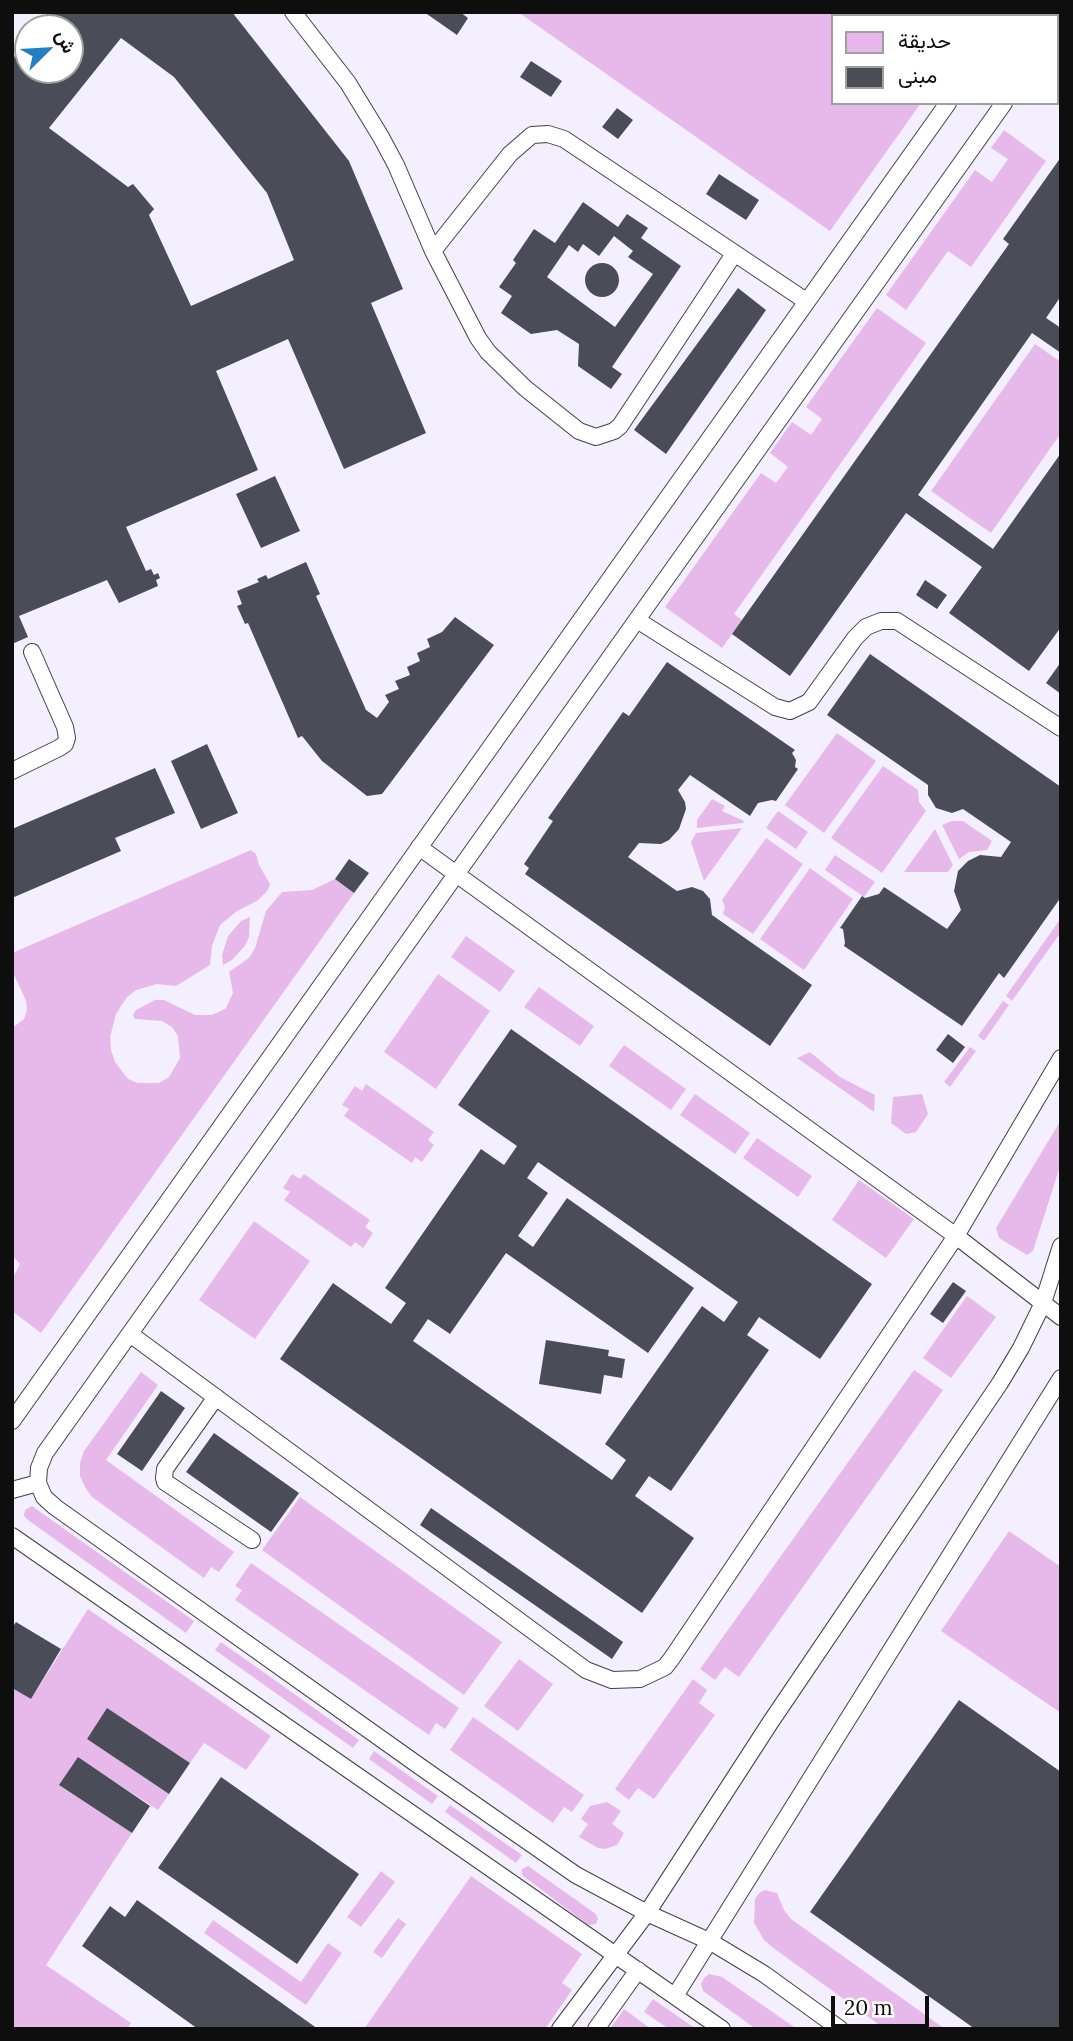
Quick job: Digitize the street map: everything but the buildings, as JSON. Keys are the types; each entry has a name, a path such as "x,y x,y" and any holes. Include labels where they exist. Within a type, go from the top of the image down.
{"lane":[{"path":"293,12 331,59 366,110 396,165 433,251 474,332 488,352 525,388 579,431 596,437 620,426 734,254"},
{"path":"12,1422 946,105"},
{"path":"840,2029 764,1975 711,1942 647,1913 576,1875 413,1762 54,1507 44,1497 38,1483 39,1468 45,1453 1003,105"},
{"path":"433,251 516,148 532,135 548,134 564,139 806,301"},
{"path":"637,621 775,707 790,710 809,702 866,626 881,621 897,621 1061,728"},
{"path":"12,771 59,748 65,744 67,738 65,727 32,652"},
{"path":"419,847 956,1236 1061,1317"},
{"path":"130,1334 586,1670 612,1680 640,1679 665,1667 672,1658 956,1236 1061,1058"},
{"path":"560,2029 647,1913 778,1712 1000,1383 1043,1303 1061,1246"},
{"path":"675,1996 1061,1378"},
{"path":"216,1397 164,1469 165,1482 252,1540"},
{"path":"12,1490 38,1483"},
{"path":"12,1558 17,1540 722,2029"},
{"path":"596,2029 638,1970"}],"green space":[{"path":"518,12 986,12 832,14 832,105 920,105 830,231"},
{"path":"1004,130 1046,161 971,267 948,251 906,310 886,295 975,170 992,182 1008,159 991,148"},
{"path":"877,308 926,343 734,614 742,620 722,648 665,607 761,473 776,483 788,467 770,453 792,422 811,435 822,419 806,407"},
{"path":"1035,344 1061,362 1061,433 991,533 931,491"},
{"path":"837,733 876,761 824,833 785,805"},
{"path":"883,766 918,790 919,802 926,811 882,873 831,838"},
{"path":"712,799 725,806 722,811 744,821 743,823 697,828 697,820"},
{"path":"778,811 808,832 796,849 766,828"},
{"path":"963,821 992,841 987,850 969,852 959,859 942,825"},
{"path":"742,828 704,881 691,842 696,833"},
{"path":"935,829 953,865 948,872 904,872"},
{"path":"766,838 803,864 753,934 723,914 725,907 722,900"},
{"path":"251,850 256,854 270,884 268,890 257,901 237,911 220,925 212,946 210,965 176,986 157,984 136,990 127,997 116,1014 110,1037 111,1050 115,1062 128,1079 137,1083 159,1083 169,1077 180,1058 178,1036 172,1027 162,1021 135,1019 133,1015 136,1010 155,1000 164,1000 195,1015 219,1012 226,1008 233,993 229,972 249,958 255,948 266,911 282,892 312,890 335,879 354,893 41,1333 12,1311 12,1279 20,1264 12,1255 12,1028 24,1019 27,1010 26,1001 12,970 12,953"},
{"path":"835,855 875,882 864,897 825,870"},
{"path":"810,868 853,899 804,970 760,939"},
{"path":"250,917 249,937 245,946 223,965 222,955 228,936 241,921"},
{"path":"1061,918 1061,932 1012,1001 1006,996"},
{"path":"466,936 515,971 500,992 451,957"},
{"path":"438,974 490,1011 436,1089 384,1052"},
{"path":"539,987 594,1026 580,1046 524,1007"},
{"path":"1003,1001 1009,1005 984,1041 978,1036"},
{"path":"624,1045 686,1089 671,1110 609,1066"},
{"path":"970,1047 976,1051 950,1087 944,1082"},
{"path":"810,1052 840,1077 875,1095 874,1112 797,1058"},
{"path":"366,1084 434,1132 428,1140 434,1145 422,1162 415,1157 412,1163 344,1116 349,1109 342,1105 355,1086 362,1091"},
{"path":"695,1094 750,1133 735,1154 680,1115"},
{"path":"922,1094 928,1114 916,1132 906,1134 891,1123 893,1097"},
{"path":"1061,1120 1061,1163 1033,1251 1027,1255 999,1238 996,1228"},
{"path":"757,1138 812,1176 798,1197 743,1158"},
{"path":"292,1174 300,1179 304,1174 370,1220 365,1227 373,1233 363,1248 355,1242 351,1247 284,1200 290,1192 283,1188"},
{"path":"859,1180 914,1219 886,1258 832,1220"},
{"path":"254,1221 310,1261 255,1339 199,1300"},
{"path":"967,1296 996,1317 951,1378 923,1358"},
{"path":"914,1370 943,1390 739,1677 725,1667 715,1680 700,1669"},
{"path":"141,1372 158,1385 106,1460 234,1552 219,1572 211,1567 204,1578 92,1497 80,1476 84,1451"},
{"path":"300,1497 502,1642 464,1695 262,1550"},
{"path":"32,1506 194,1621 186,1633 28,1520 24,1516 25,1510"},
{"path":"1009,1531 1061,1567 1061,1713 941,1631"},
{"path":"251,1563 459,1708 445,1729 436,1723 429,1735 235,1600 242,1590 235,1586"},
{"path":"88,1609 271,1736 246,1770 204,1743 190,1763 108,1709 87,1739 169,1794 158,1810 78,1758 60,1786 132,1833 46,1965 131,2023 127,2029 12,2029 12,1688 31,1699"},
{"path":"221,1642 359,1740 353,1748 215,1650"},
{"path":"519,1659 553,1684 518,1731 484,1706"},
{"path":"693,1679 707,1690 699,1703 715,1715 654,1799 638,1788 629,1800 615,1789"},
{"path":"473,1717 584,1795 572,1812 564,1807 553,1823 450,1750"},
{"path":"374,1751 438,1796 432,1804 369,1759"},
{"path":"607,1802 621,1811 612,1824 624,1833 617,1845 605,1849 579,1837 588,1824 581,1819 590,1806"},
{"path":"450,1805 522,1855 516,1863 445,1812"},
{"path":"528,1866 596,1914 596,1924 588,1925 522,1875 522,1869"},
{"path":"381,1871 395,1882 361,1927 347,1917"},
{"path":"471,1876 582,1954 562,1983 572,1990 545,2029 364,2029"},
{"path":"765,1890 777,1893 791,1919 945,2029 885,2029 772,1947 764,1940 754,1923 755,1899"},
{"path":"398,1918 406,1924 382,1958 373,1952"},
{"path":"213,1920 301,1982 328,1943 342,1953 306,2005 204,1933"},
{"path":"709,1974 722,1977 797,2029 756,2029 703,1991 701,1984"},
{"path":"653,1999 696,2029 669,2029 644,2012"},
{"path":"624,2009 651,2029 610,2029"}]}
